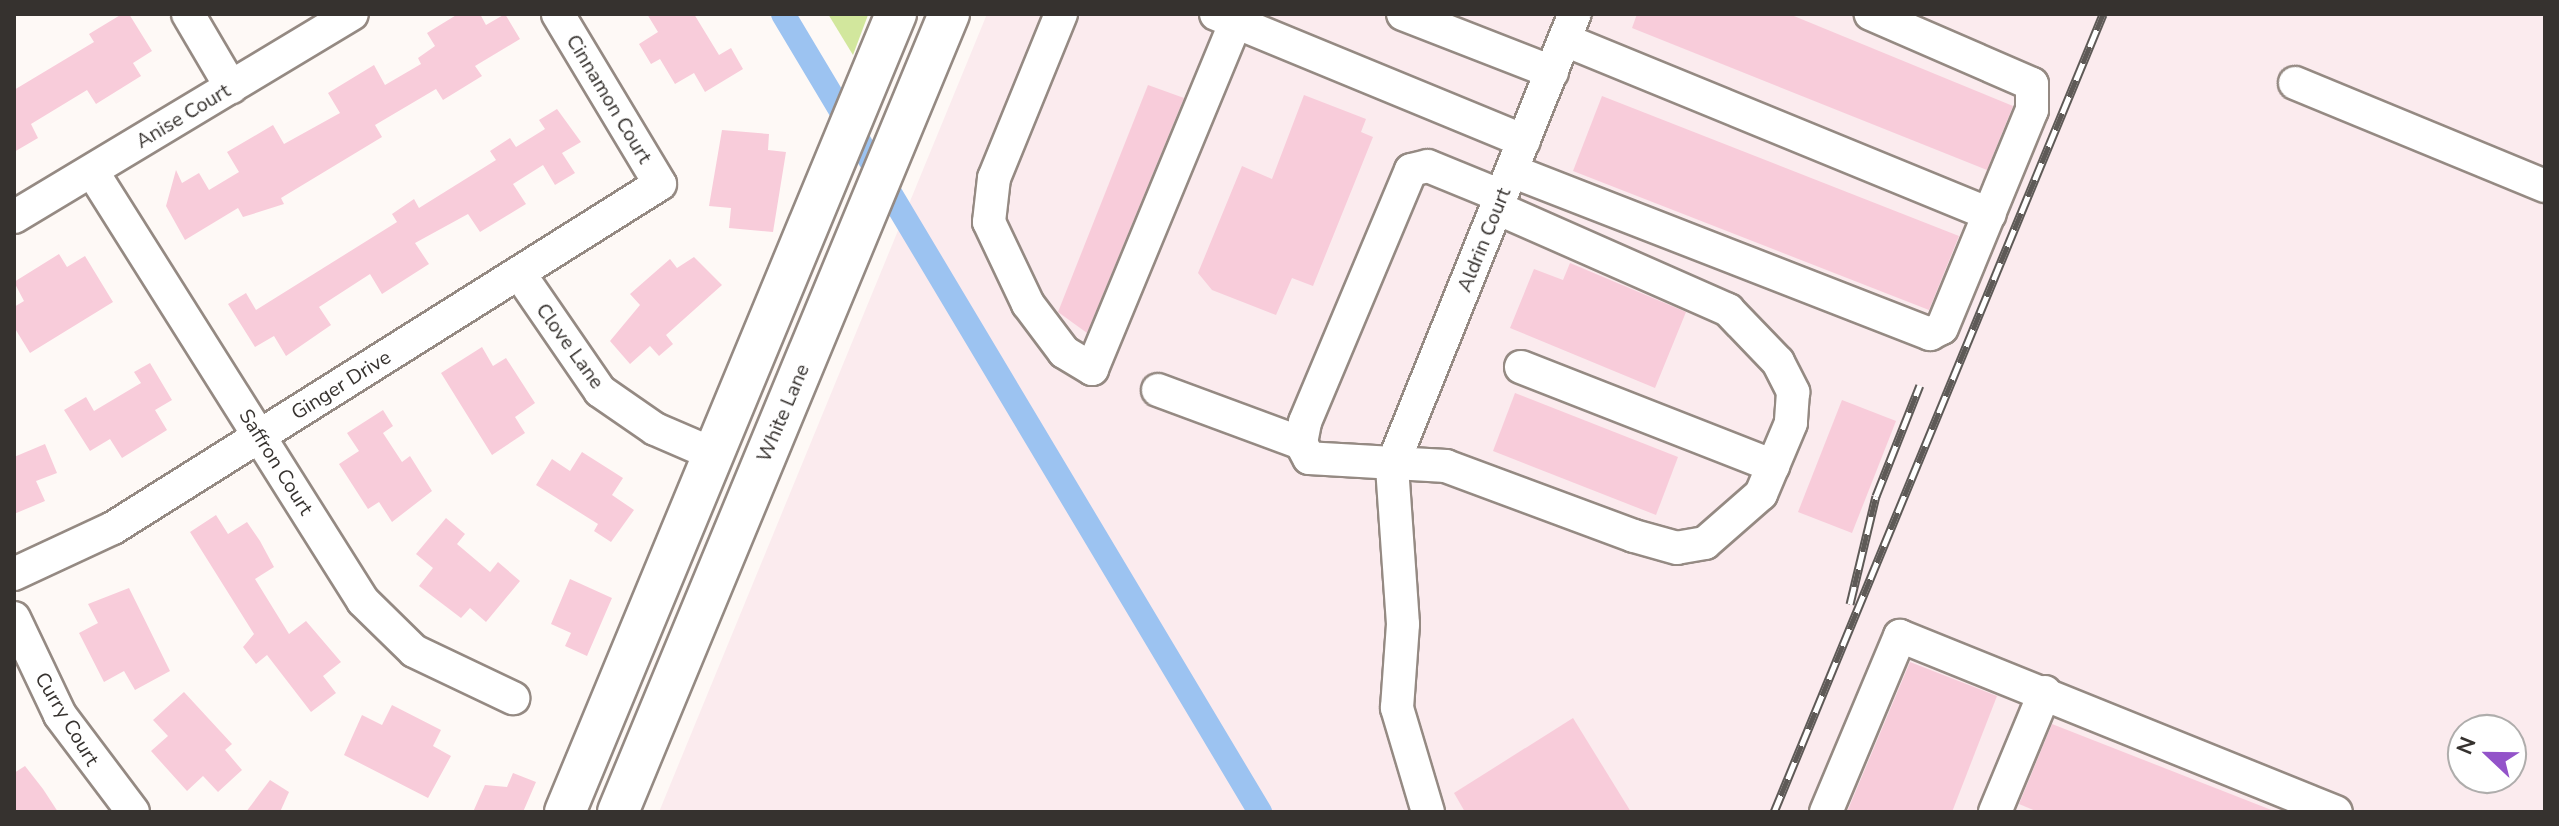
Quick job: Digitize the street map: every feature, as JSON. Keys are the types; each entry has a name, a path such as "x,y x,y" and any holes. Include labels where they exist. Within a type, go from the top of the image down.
{"main road":[{"name":"White Lane","path":"618,812 949,14"},
{"path":"900,15 921,83"},
{"path":"565,812 869,81 900,15"},
{"path":"681,658 728,489 713,454"}],"street":[{"path":"188,14 231,87"},
{"name":"Anise Court","path":"14,217 352,14"},
{"name":"Cinnamon Court","path":"558,14 660,184"},
{"path":"1061,14 994,178 989,222 1028,304 1064,352 1092,369 1226,18 1524,141"},
{"path":"1403,14 1552,72"},
{"path":"1301,443 1411,170 1428,166 1916,334 1942,328 2032,110 2032,84 1871,14"},
{"path":"1570,27 1990,214"},
{"name":"Aldrin Court","path":"1392,466 1570,27"},
{"path":"2295,83 2545,186"},
{"name":"Saffron Court","path":"92,171 259,437 387,628 445,669 513,698"},
{"name":"Ginger Drive","path":"14,574 113,528 660,184"},
{"path":"1158,390 1301,443 1320,461 1446,466 1677,548 1705,543 1761,494 1791,423 1793,392 1778,362 1728,310 1503,191"},
{"name":"Clove Lane","path":"519,273 600,391 655,429 713,454"},
{"path":"1521,367 1773,466"},
{"path":"1392,466 1403,624 1397,708 1428,812"},
{"name":"Curry Court","path":"14,618 60,715 133,812"},
{"path":"1826,812 1900,636 2336,812"},
{"path":"1995,812 2045,692"}],"shaded area":[{"path":"987,14 2545,14 2545,812 659,812"}],"green space":[{"path":"828,14 868,15 853,55"}],"building":[{"path":"122,14 129,14 152,51 133,63 141,76 96,104 87,90 31,124 38,138 14,152 14,90 94,42 89,34"},
{"path":"458,14 480,14 486,25 505,14 520,39 475,66 482,76 443,100 436,89 375,125 382,137 281,198 284,204 243,217 238,208 185,240 166,206 176,170 182,183 199,173 209,190 239,172 227,152 273,125 284,144 340,113 328,93 374,65 385,85 421,64 418,58 435,46 427,33"},
{"path":"647,14 694,14 719,55 731,48 743,69 705,92 694,73 675,84 660,59 651,64 639,44 658,32"},
{"path":"1637,14 1789,14 2013,106 1987,170 1632,28"},
{"path":"1148,85 1184,98 1087,333 1058,312"},
{"path":"1304,95 1366,119 1361,132 1373,137 1313,286 1292,278 1276,315 1212,290 1198,273 1242,166 1272,179"},
{"path":"1602,96 1959,236 1929,310 1573,171"},
{"path":"557,109 581,142 562,153 575,173 555,185 543,165 513,184 526,204 480,232 468,214 415,243 429,264 382,294 370,274 319,307 331,325 286,356 274,336 255,347 228,304 246,293 256,310 397,222 392,214 414,199 419,208 496,160 490,151 510,138 516,147 545,129 539,120"},
{"path":"722,130 769,134 768,150 786,152 773,232 729,228 731,208 709,206"},
{"path":"59,254 67,267 85,256 113,302 30,353 14,327 14,307 24,301 14,282"},
{"path":"694,257 722,285 666,335 673,344 659,356 650,346 630,364 610,341 640,305 630,294 670,259 677,268"},
{"path":"1570,263 1686,312 1655,388 1510,328 1534,269 1563,280"},
{"path":"482,347 493,366 506,358 535,403 515,417 525,433 492,455 441,373"},
{"path":"150,363 172,400 155,410 167,430 122,458 110,439 90,451 64,410 86,397 94,411 141,383 134,372"},
{"path":"1515,393 1678,457 1656,515 1493,451"},
{"path":"1842,400 1896,421 1852,533 1798,512"},
{"path":"383,410 393,426 383,433 402,462 410,456 432,491 392,522 379,502 368,509 339,464 359,451 347,433"},
{"path":"45,444 57,473 36,481 45,501 14,514 14,457"},
{"path":"582,452 623,478 612,495 634,510 611,542 594,531 598,524 536,485 552,459 570,471"},
{"path":"216,515 228,534 247,522 260,541 274,567 255,579 289,634 306,621 341,662 323,676 336,693 311,712 267,655 256,664 243,647 254,634 190,532"},
{"path":"446,518 465,534 457,544 490,572 498,562 520,581 486,622 470,608 461,618 419,586 433,568 416,554"},
{"path":"570,579 612,598 587,656 565,646 571,633 551,624"},
{"path":"129,588 170,671 135,690 124,671 104,682 79,633 98,623 88,604"},
{"path":"1910,662 1997,696 1952,812 1847,812"},
{"path":"184,692 232,744 225,750 242,770 218,792 203,776 187,791 151,751 168,736 153,720"},
{"path":"392,705 441,730 433,746 451,756 428,798 344,755 362,715 382,725"},
{"path":"1573,718 1631,812 1465,812 1454,793"},
{"path":"2052,724 2274,812 2038,812 2019,804"},
{"path":"25,766 58,812 14,812 14,773"},
{"path":"513,773 536,782 523,812 473,812 485,785 507,787"},
{"path":"270,780 289,792 280,812 246,812"}],"waterway":[{"path":"783,14 1260,812"}],"railway":[{"path":"1774,812 2103,14"},
{"path":"1850,604 1876,496 1920,385"}]}
